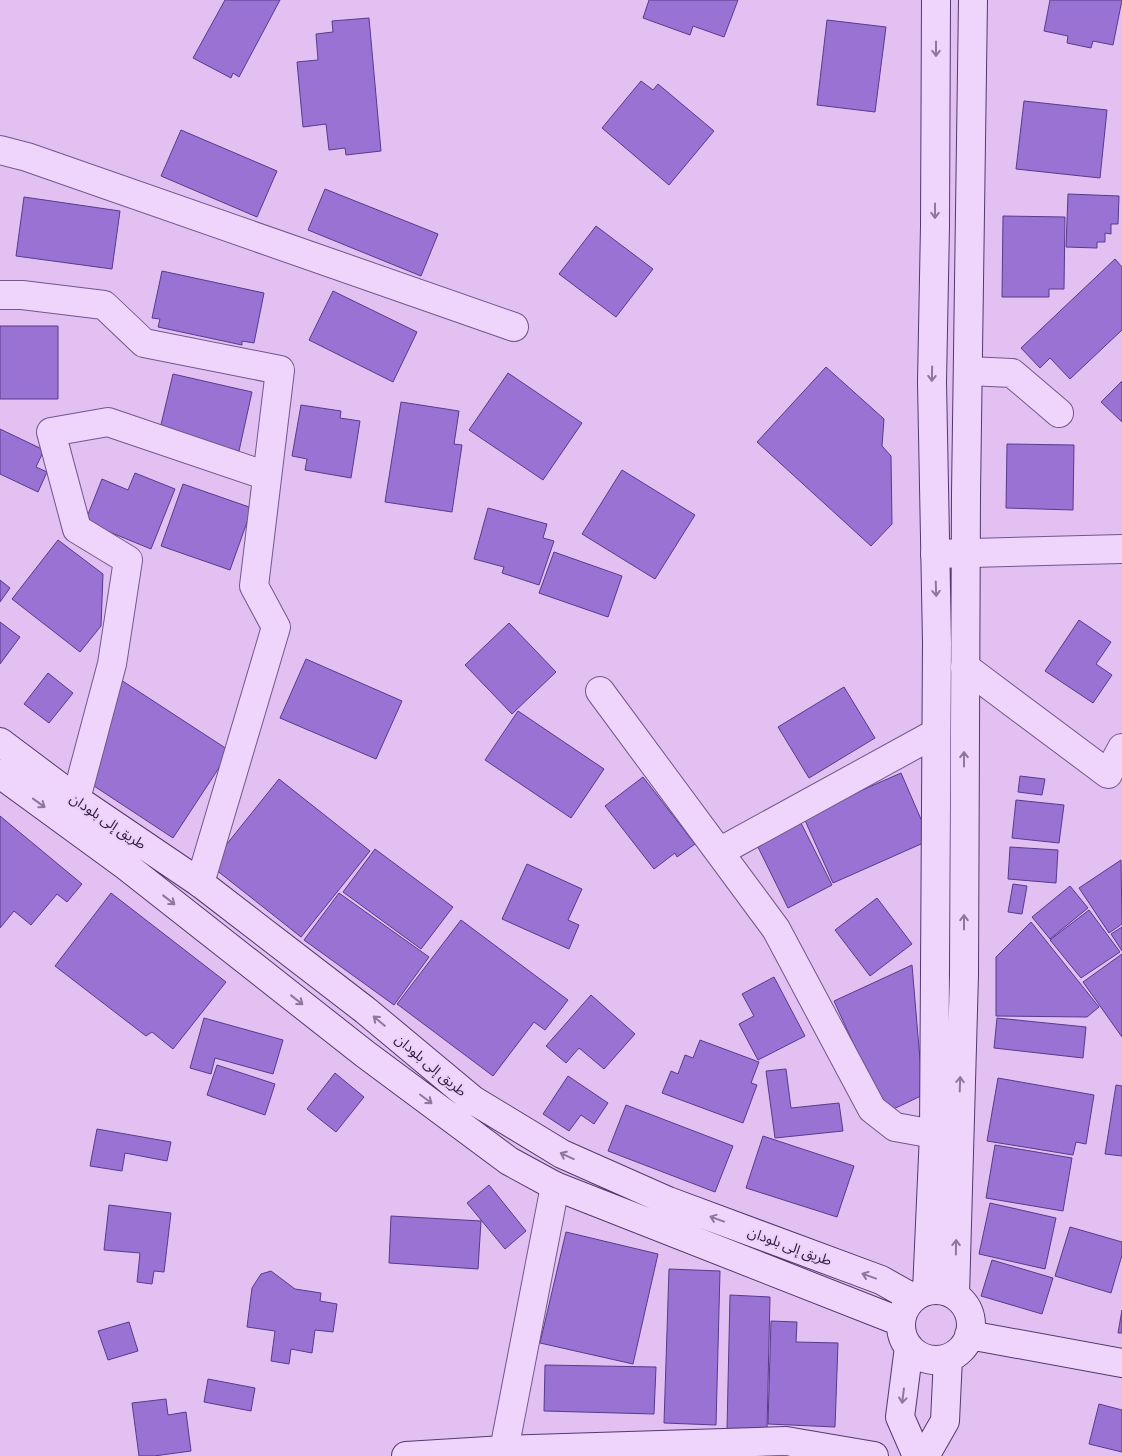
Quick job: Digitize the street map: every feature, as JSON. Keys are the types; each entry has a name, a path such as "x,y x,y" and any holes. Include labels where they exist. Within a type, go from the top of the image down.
{"main road":[{"path":"920,1294 934,1134 937,642 932,382 936,0"},
{"path":"955,1295 964,975 966,554 973,0"},
{"path":"0,150 36,160 514,327"},
{"path":"0,295 22,295 104,305 144,343 280,370 254,586 276,627 200,883"},
{"path":"968,371 1012,373 1059,413"},
{"path":"76,799 112,664 128,560 77,529 51,432 108,422 267,476"},
{"path":"935,554 1122,549"},
{"path":"965,667 1115,783 1122,748"},
{"path":"600,692 776,929 872,1109 895,1127 934,1134"},
{"path":"719,852 936,733"},
{"name":"طريق إلى بلودان","path":"0,742 76,799 200,883 365,1010 473,1100 562,1154 668,1201 920,1294"},
{"path":"0,774 126,866 365,1054 509,1161 555,1186 901,1322"},
{"path":"504,1450 555,1186"},
{"path":"941,1290 955,1295 966,1306 970,1315 971,1325 965,1345 948,1358 928,1359 918,1355 909,1347 902,1335 901,1322 904,1309 920,1294 941,1290"},
{"path":"969,1335 1122,1363"},
{"path":"909,1347 900,1417 917,1456"},
{"path":"924,1456 945,1421 948,1358"},
{"path":"406,1456 504,1450 786,1442 874,1456"}],"building":[{"path":"225,0 280,0 239,77 233,73 231,78 193,58"},
{"path":"649,0 738,0 724,37 693,26 690,35 643,18"},
{"path":"1050,0 1122,0 1113,45 1093,41 1091,48 1067,43 1068,36 1044,31"},
{"path":"369,18 381,151 346,155 345,148 329,150 326,124 303,127 297,62 318,60 316,34 333,32 332,21"},
{"path":"827,20 886,27 875,112 817,105"},
{"path":"641,81 653,90 658,84 714,131 669,185 602,128"},
{"path":"1024,101 1107,110 1100,178 1016,169"},
{"path":"181,130 277,171 257,217 161,176"},
{"path":"325,189 438,234 421,276 308,230"},
{"path":"1068,194 1119,196 1118,224 1111,224 1111,234 1105,233 1105,242 1097,242 1097,248 1066,247"},
{"path":"24,197 120,211 112,269 16,256"},
{"path":"1003,216 1065,217 1064,289 1049,289 1049,297 1002,297"},
{"path":"596,226 653,269 616,317 559,274"},
{"path":"1115,259 1122,267 1122,330 1070,379 1050,358 1040,368 1021,348"},
{"path":"162,271 264,293 254,343 242,341 242,345 158,327 160,319 152,318"},
{"path":"333,291 417,332 393,382 309,340"},
{"path":"0,326 58,326 58,399 0,399"},
{"path":"826,367 884,419 882,446 891,456 892,524 871,546 757,442"},
{"path":"508,373 582,423 543,480 469,430"},
{"path":"173,374 252,392 239,451 159,433"},
{"path":"1122,381 1122,422 1101,402"},
{"path":"401,402 459,411 454,444 462,445 452,512 385,502"},
{"path":"301,405 341,411 340,418 360,421 351,478 305,470 307,459 292,456"},
{"path":"0,429 44,450 36,467 47,472 38,492 0,474"},
{"path":"1007,444 1074,445 1073,510 1006,508"},
{"path":"622,470 695,515 655,579 582,534"},
{"path":"135,473 175,489 151,549 85,522 102,479 128,490"},
{"path":"183,484 252,508 230,570 161,546"},
{"path":"488,508 547,524 543,538 554,541 539,585 502,573 504,567 474,559"},
{"path":"58,540 103,574 101,626 80,652 12,599"},
{"path":"554,552 622,576 608,617 539,593"},
{"path":"0,580 10,588 0,602"},
{"path":"1079,620 1111,642 1096,664 1112,675 1093,703 1045,671"},
{"path":"0,622 20,637 0,664"},
{"path":"509,623 556,672 512,714 465,665"},
{"path":"306,659 402,701 376,759 280,718"},
{"path":"48,673 73,693 49,723 24,704"},
{"path":"118,678 230,751 173,838 94,786"},
{"path":"844,687 875,738 809,778 778,727"},
{"path":"518,711 604,769 571,818 485,760"},
{"path":"901,773 930,840 833,883 803,816"},
{"path":"1020,776 1045,779 1042,795 1018,792"},
{"path":"643,777 695,844 677,857 675,853 654,869 605,806"},
{"path":"279,779 370,851 301,937 210,865"},
{"path":"1016,800 1064,805 1059,843 1012,838"},
{"path":"0,816 82,884 67,902 57,894 31,925 14,911 0,928"},
{"path":"798,817 832,885 788,908 754,839"},
{"path":"1010,847 1058,850 1056,883 1008,879"},
{"path":"375,849 453,907 421,949 343,892"},
{"path":"1121,860 1122,924 1109,933 1079,888"},
{"path":"527,864 582,889 568,920 579,925 569,949 502,919"},
{"path":"1013,884 1027,886 1022,914 1008,912"},
{"path":"1070,886 1088,908 1050,939 1032,917"},
{"path":"111,893 226,982 173,1049 152,1032 146,1036 55,966"},
{"path":"339,893 429,957 394,1005 304,940"},
{"path":"877,898 912,944 870,976 835,930"},
{"path":"1089,910 1120,952 1081,978 1050,940"},
{"path":"461,920 568,1000 545,1030 534,1022 493,1076 397,1004"},
{"path":"1031,922 1099,1007 1087,1017 996,1016 996,957"},
{"path":"1122,927 1122,951 1111,934"},
{"path":"1122,954 1122,1037 1083,982"},
{"path":"912,965 923,1095 885,1113 834,1001"},
{"path":"774,977 805,1036 758,1060 739,1024 754,1016 742,994"},
{"path":"591,995 635,1034 604,1069 579,1048 566,1063 546,1046"},
{"path":"204,1018 283,1040 273,1074 215,1058 211,1074 190,1068"},
{"path":"997,1018 1086,1027 1083,1058 994,1048"},
{"path":"700,1040 759,1062 751,1083 757,1085 743,1123 662,1093 671,1071 678,1074 685,1055 693,1058"},
{"path":"217,1065 275,1084 265,1115 207,1095"},
{"path":"786,1069 791,1108 839,1103 843,1131 775,1138 766,1071"},
{"path":"335,1073 364,1097 336,1132 307,1109"},
{"path":"568,1076 608,1103 594,1124 581,1115 569,1131 543,1114"},
{"path":"998,1078 1094,1095 1086,1144 1076,1142 1073,1155 987,1141"},
{"path":"1116,1085 1122,1086 1122,1156 1105,1154"},
{"path":"626,1105 733,1146 715,1192 608,1151"},
{"path":"97,1129 171,1142 167,1161 125,1153 122,1171 90,1166"},
{"path":"763,1136 854,1166 837,1217 746,1188"},
{"path":"995,1145 1072,1158 1063,1211 986,1198"},
{"path":"489,1185 526,1231 505,1249 467,1203"},
{"path":"990,1203 1056,1218 1045,1269 979,1254"},
{"path":"109,1205 171,1213 164,1272 154,1271 152,1284 137,1282 140,1253 104,1250"},
{"path":"391,1216 481,1221 478,1269 389,1263"},
{"path":"1070,1227 1122,1242 1122,1255 1111,1293 1055,1276"},
{"path":"566,1232 658,1254 633,1364 540,1343"},
{"path":"992,1260 1053,1278 1042,1314 981,1296"},
{"path":"669,1269 720,1271 716,1425 664,1423"},
{"path":"271,1271 295,1289 321,1293 320,1301 337,1304 333,1332 315,1330 312,1353 291,1349 289,1364 271,1361 275,1331 247,1327 252,1288 261,1274"},
{"path":"730,1295 770,1297 767,1430 727,1429"},
{"path":"1122,1310 1122,1333 1118,1333"},
{"path":"771,1321 797,1322 796,1342 838,1343 835,1427 768,1424"},
{"path":"129,1322 138,1351 108,1360 98,1331"},
{"path":"545,1365 656,1367 654,1414 544,1411"},
{"path":"208,1379 255,1388 251,1411 204,1402"},
{"path":"166,1399 168,1415 186,1412 191,1451 139,1456 132,1403"},
{"path":"1099,1404 1122,1410 1122,1452 1089,1444"}]}
